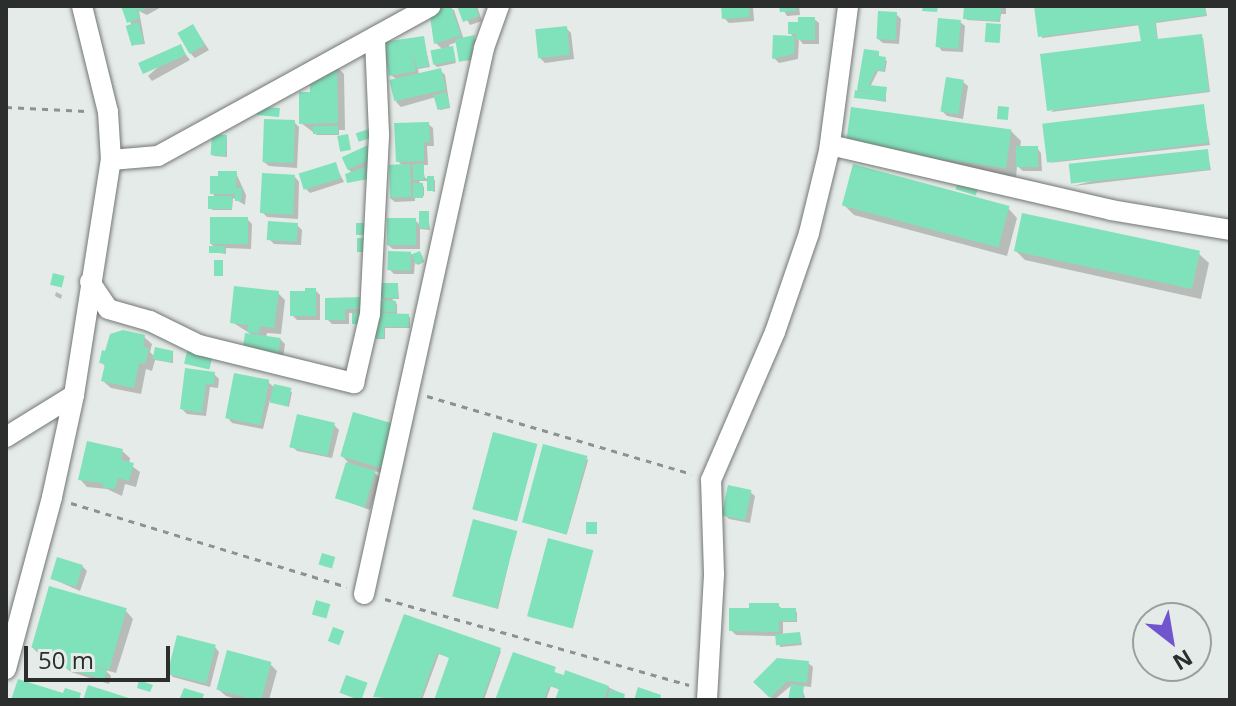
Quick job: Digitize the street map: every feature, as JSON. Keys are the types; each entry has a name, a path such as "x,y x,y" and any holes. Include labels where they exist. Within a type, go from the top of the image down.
{"street":[{"path":"6,669 52,497 74,395 111,160 108,112 82,6"},
{"path":"111,160 158,156 431,6"},
{"path":"364,594 484,48 499,6"},
{"path":"708,696 714,574 711,480 775,332 809,233 830,145 848,6"},
{"path":"90,282 108,309 150,321 199,345 354,383 370,314 379,134 375,37"},
{"path":"830,145 1111,210 1230,230"},
{"path":"6,437 74,395"}],"path":[{"path":"6,107 108,112"},
{"path":"410,391 711,480"},
{"path":"52,497 708,696"}],"building":[{"path":"121,6 151,6 141,11 136,9 140,18 127,23"},
{"path":"451,6 461,35 434,44 429,10"},
{"path":"457,6 475,6 479,16 463,22"},
{"path":"721,6 749,6 750,17 722,19"},
{"path":"779,6 796,6 796,11 780,12"},
{"path":"923,6 938,6 937,12 922,11"},
{"path":"964,6 1002,6 999,21 963,19"},
{"path":"1034,6 1205,6 1206,15 1155,22 1157,39 1202,34 1209,91 1047,111 1040,54 1141,41 1138,24 1038,37"},
{"path":"878,11 897,12 896,40 877,39"},
{"path":"798,17 815,17 815,40 797,40 796,34 788,34 788,22 798,22"},
{"path":"938,18 961,20 958,49 935,47"},
{"path":"138,22 144,42 132,46 126,26"},
{"path":"986,23 1001,24 1000,43 985,42"},
{"path":"193,24 205,45 189,54 177,33"},
{"path":"567,26 570,55 538,58 535,29"},
{"path":"475,35 471,59 459,62 455,39"},
{"path":"773,35 795,36 794,54 772,59"},
{"path":"424,36 429,66 417,68 412,52 416,71 389,76 383,42"},
{"path":"181,44 186,55 143,74 138,63"},
{"path":"453,46 456,61 433,65 430,50"},
{"path":"864,49 879,51 879,56 886,57 884,71 876,70 869,85 887,87 885,101 854,98 855,90 875,93 857,89"},
{"path":"337,65 338,123 299,124 299,92 310,92 310,76"},
{"path":"441,68 446,89 394,101 389,80"},
{"path":"946,77 964,80 958,114 941,112"},
{"path":"446,92 450,106 438,110 434,96"},
{"path":"1204,104 1209,143 1047,163 1042,124"},
{"path":"998,106 1009,107 1008,120 997,119"},
{"path":"257,107 280,108 279,117 257,115"},
{"path":"851,107 1011,130 1006,168 846,146"},
{"path":"264,119 295,120 293,163 262,162"},
{"path":"429,122 430,142 424,142 424,161 396,162 394,123"},
{"path":"313,126 338,126 338,134 313,134"},
{"path":"372,128 375,137 359,142 356,133"},
{"path":"212,134 227,135 225,156 211,155"},
{"path":"348,134 351,150 340,152 337,136"},
{"path":"368,145 374,158 348,170 342,157"},
{"path":"1016,146 1038,146 1038,167 1016,167"},
{"path":"1208,149 1210,169 1071,184 1069,164"},
{"path":"336,162 341,178 304,190 299,173"},
{"path":"410,164 411,197 390,198 389,165"},
{"path":"413,164 424,164 424,180 413,180"},
{"path":"853,164 1009,206 998,247 842,206"},
{"path":"371,165 373,178 347,183 345,174"},
{"path":"218,171 237,171 236,188 242,188 241,201 235,201 235,194 210,194 210,176 218,176"},
{"path":"262,173 295,175 293,215 260,213"},
{"path":"960,175 980,181 976,195 956,189"},
{"path":"427,176 434,176 434,191 427,191"},
{"path":"413,183 423,183 423,198 413,198"},
{"path":"208,196 232,196 232,209 208,209"},
{"path":"419,211 429,211 429,228 419,228"},
{"path":"1022,213 1200,251 1192,289 1014,251"},
{"path":"210,217 248,217 248,244 210,244"},
{"path":"387,218 416,218 416,245 387,245"},
{"path":"268,221 298,223 297,242 267,240"},
{"path":"356,223 368,223 368,235 356,235"},
{"path":"357,238 369,238 369,252 357,252"},
{"path":"209,246 225,246 225,253 209,253"},
{"path":"388,251 411,252 410,271 387,270"},
{"path":"420,251 424,261 416,265 412,254"},
{"path":"214,260 223,260 223,276 214,276"},
{"path":"53,273 65,276 62,288 50,285"},
{"path":"378,283 398,283 398,298 378,298"},
{"path":"234,286 279,291 274,328 260,326 259,333 247,332 248,325 230,323"},
{"path":"305,288 316,288 316,316 290,316 290,291 305,291"},
{"path":"364,297 364,309 345,309 345,320 325,320 325,298"},
{"path":"376,300 396,301 395,312 375,311"},
{"path":"352,313 363,313 363,324 352,324"},
{"path":"378,313 409,314 409,327 384,327 384,338 372,338 373,328 378,328"},
{"path":"123,330 145,335 143,346 149,348 145,364 139,363 134,388 101,381 105,364 99,363 102,350 105,351 110,334"},
{"path":"245,333 281,338 278,355 243,350"},
{"path":"155,347 174,351 171,363 153,359"},
{"path":"187,351 212,357 209,370 184,364"},
{"path":"185,368 215,372 214,384 206,384 202,413 180,409"},
{"path":"234,373 269,380 261,425 225,418"},
{"path":"274,384 292,388 287,407 270,403"},
{"path":"353,412 397,425 385,469 340,456"},
{"path":"297,414 335,423 327,456 289,447"},
{"path":"493,432 537,444 517,521 472,509"},
{"path":"87,441 123,449 121,460 134,463 129,481 118,478 115,489 102,487 103,483 78,480"},
{"path":"543,444 587,456 566,534 522,522"},
{"path":"346,462 376,471 365,507 335,498"},
{"path":"728,485 751,490 745,520 722,515"},
{"path":"473,519 517,531 497,608 452,596"},
{"path":"586,522 597,522 597,534 586,534"},
{"path":"548,538 593,550 572,628 527,616"},
{"path":"322,553 335,557 332,569 318,564"},
{"path":"57,557 83,565 76,587 50,579"},
{"path":"49,586 127,608 109,670 31,648"},
{"path":"316,600 330,604 326,619 312,614"},
{"path":"749,603 779,603 779,608 796,608 796,621 779,621 779,632 729,631 729,608 749,608"},
{"path":"404,614 501,648 482,700 434,700 449,658 437,653 420,700 373,697"},
{"path":"333,627 344,631 339,645 328,641"},
{"path":"800,632 801,643 776,645 775,634"},
{"path":"177,635 216,645 206,683 167,674"},
{"path":"227,650 271,662 261,700 216,690"},
{"path":"513,652 556,667 554,672 564,675 565,670 609,686 604,700 555,700 559,689 549,686 544,700 495,700"},
{"path":"67,658 107,670 104,680 64,668"},
{"path":"777,658 809,661 807,683 787,681 770,698 753,682"},
{"path":"346,675 368,683 361,700 340,693"},
{"path":"18,679 63,693 65,688 81,693 79,700 11,700"},
{"path":"139,680 153,685 150,692 137,688"},
{"path":"791,684 804,686 802,700 788,700"},
{"path":"88,685 132,699 83,700"},
{"path":"638,687 661,695 660,700 634,700"},
{"path":"184,688 204,694 202,700 180,698"},
{"path":"610,689 625,694 623,700 607,700"}]}
